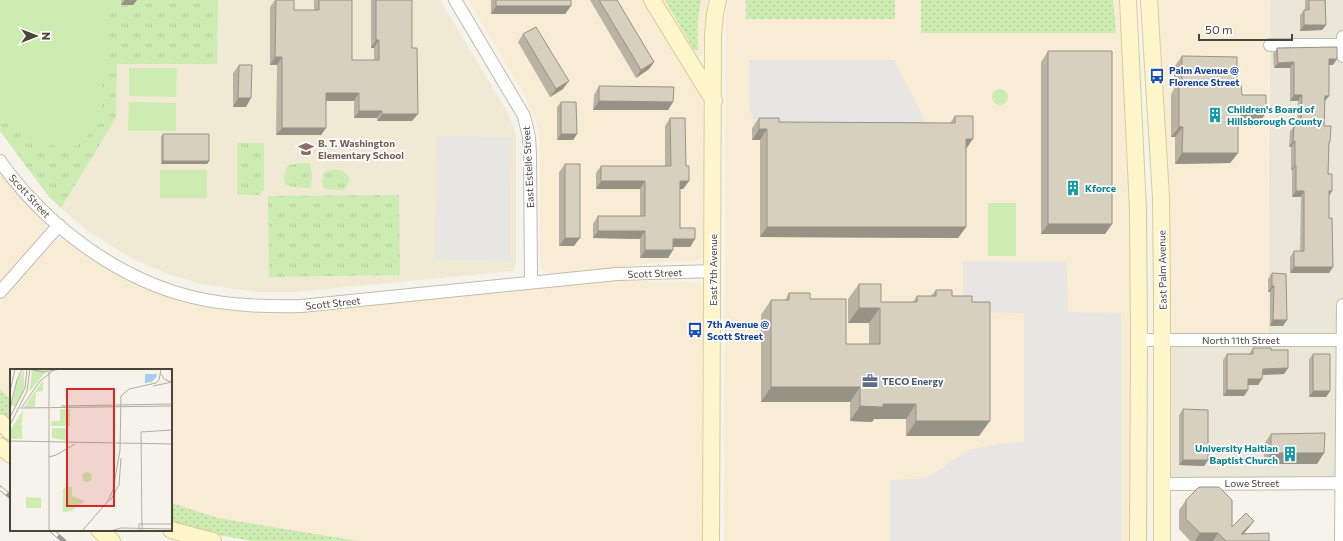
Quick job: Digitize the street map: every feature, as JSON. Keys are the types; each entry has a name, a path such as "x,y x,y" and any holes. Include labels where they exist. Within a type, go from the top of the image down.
{"street":[{"name":"East Estelle Street","path":"455,0 524,116 527,126 530,155 531,282"},
{"path":"652,0 714,101"},
{"name":"East 7th Avenue","path":"712,541 714,35 715,14 718,0"},
{"path":"1128,0 1138,210 1140,340 1138,541"},
{"name":"East Palm Avenue","path":"1149,0 1161,198 1162,541"},
{"path":"1343,37 1343,56"},
{"path":"1270,45 1343,45"},
{"name":"Scott Street","path":"0,161 42,210 84,245 130,274 191,297 250,306 301,306 617,274 714,272"},
{"path":"0,292 59,225"},
{"path":"1341,541 1343,305"},
{"name":"North 11th Street","path":"1140,340 1343,340"},
{"path":"0,422 10,431"},
{"path":"0,446 10,455"},
{"name":"Lowe Street","path":"1162,484 1342,483"},
{"path":"172,530 213,541"},
{"path":"100,531 112,541"}],"shaded area":[{"name":"B. T. Washington Elementary School","path":"218,0 440,0 508,113 516,136 516,264 513,271 296,292 258,292 226,288 197,283 168,274 129,257 88,231 61,208 116,118 117,63 217,64"},
{"path":"468,0 644,0 702,101 704,113 703,257 696,261 661,262 557,274 548,273 541,268 540,142 537,125 523,92"},
{"path":"660,0 707,0 703,53 701,56 698,57 694,55"},
{"path":"728,0 1120,0 1132,225 1131,541 724,541 726,19"},
{"path":"1151,0 1269,0 1267,339 1165,338"},
{"path":"1270,0 1343,0 1343,481 1165,483 1165,342 1268,341"},
{"path":"749,60 894,60 924,118 924,128 756,128 749,106"},
{"path":"436,136 511,137 510,261 435,260"},
{"path":"0,170 14,189 45,224 45,230 0,282"},
{"path":"57,240 66,240 95,261 144,287 166,296 202,306 231,311 265,314 315,312 426,299 515,292 544,287 618,281 699,282 703,289 702,541 252,541 219,535 172,522 172,369 10,369 10,422 0,413 0,303"},
{"path":"963,261 1067,262 1068,312 1121,313 1121,541 890,541 890,480 918,479 926,477 969,450 1002,443 1024,442 1024,313 963,312"}],"green space":[{"path":"0,0 218,0 217,64 117,64 116,118 61,208 49,197 0,131"},
{"path":"0,0 104,0 107,3 101,121 77,146 59,147 38,141 13,129 0,117"},
{"path":"665,0 701,0 698,18 698,50 694,50"},
{"path":"746,0 895,0 895,19 746,19"},
{"path":"921,0 1113,0 1116,33 921,33"},
{"path":"129,68 177,68 176,97 129,96"},
{"path":"1000,89 1007,94 1008,97 1003,104 1000,105 993,100 992,97 997,90"},
{"path":"129,102 176,103 176,131 128,131"},
{"path":"237,143 264,143 264,190 259,195 237,195"},
{"path":"310,163 312,175 311,188 285,185 284,174 287,167 289,165"},
{"path":"160,170 207,170 207,198 160,198"},
{"path":"342,170 349,177 348,184 343,190 325,189 323,187 323,174 326,171"},
{"path":"399,195 400,275 269,277 268,196"},
{"path":"988,203 1016,203 1016,256 988,256"},
{"path":"0,390 10,398 10,422 0,413"},
{"path":"172,503 218,518 358,541 252,541 219,535 172,522"}],"building":[{"path":"276,0 294,0 294,10 319,10 319,0 352,0 352,60 379,60 379,40 376,40 376,0 412,0 412,48 417,48 418,114 382,114 382,111 359,111 359,93 326,93 326,128 282,128 282,57 275,57"},
{"path":"496,0 571,0 571,6 496,6"},
{"path":"599,0 617,0 654,62 641,70"},
{"path":"1309,0 1325,0 1326,25 1304,25 1304,10 1309,10"},
{"path":"536,27 569,81 556,89 523,34"},
{"path":"1337,47 1337,59 1329,59 1329,96 1325,96 1324,126 1331,126 1328,174 1332,174 1332,191 1329,191 1329,218 1332,218 1333,267 1294,267 1294,251 1304,251 1304,191 1296,191 1295,141 1293,141 1294,126 1301,126 1302,95 1294,95 1294,62 1278,63 1277,48"},
{"name":"Kforce","path":"1048,51 1112,51 1112,224 1048,224"},
{"name":"Children's Board of Hillsborough County","path":"1182,56 1237,57 1237,85 1241,85 1242,95 1266,95 1266,113 1241,113 1241,123 1238,123 1238,153 1182,153 1183,127 1179,127 1179,83 1182,83"},
{"path":"239,65 252,65 251,98 238,98"},
{"path":"599,86 674,87 673,102 599,101"},
{"path":"561,102 576,102 577,134 561,134"},
{"path":"955,116 973,116 973,139 966,139 966,227 767,227 767,129 759,129 759,118 779,118 779,122 955,123"},
{"path":"670,118 685,118 686,166 689,166 689,181 680,181 680,228 695,228 695,239 673,239 673,250 645,250 645,231 598,231 598,216 645,216 645,181 601,181 601,166 671,166"},
{"path":"163,134 209,134 209,161 163,161"},
{"path":"565,164 580,164 580,238 565,238"},
{"path":"1272,273 1286,274 1287,320 1273,320 1274,286 1272,286"},
{"name":"TECO Energy","path":"859,284 881,284 881,302 917,302 917,296 936,296 936,290 952,290 952,296 972,296 972,302 990,302 990,421 916,421 916,404 883,404 883,407 860,406 860,387 771,387 771,300 789,300 789,293 810,293 810,299 846,299 846,344 880,344 880,308 859,308"},
{"path":"1253,348 1288,350 1288,368 1263,369 1262,379 1248,379 1248,390 1227,390 1227,354 1253,354"},
{"path":"1313,354 1330,354 1330,391 1313,391"},
{"path":"1183,409 1208,410 1208,460 1183,460"},
{"path":"1325,433 1324,453 1271,453 1271,434"},
{"path":"1199,487 1219,487 1232,500 1232,527 1246,513 1254,521 1241,534 1269,533 1269,541 1226,541 1218,533 1200,533 1186,519 1186,500"}],"railway":[{"path":"0,488 10,496"},
{"path":"52,531 64,541"}],"place":[{"name":"Palm Avenue @ Florence Street","path":"1157,76"},
{"name":"Children's Board of Hillsborough County","path":"1215,115"},
{"name":"B. T. Washington Elementary School","path":"306,149"},
{"name":"Kforce","path":"1073,188"},
{"name":"7th Avenue @ Scott Street","path":"695,330"},
{"name":"TECO Energy","path":"870,381"},
{"name":"University Haitian Baptist Church","path":"1290,454"}]}
